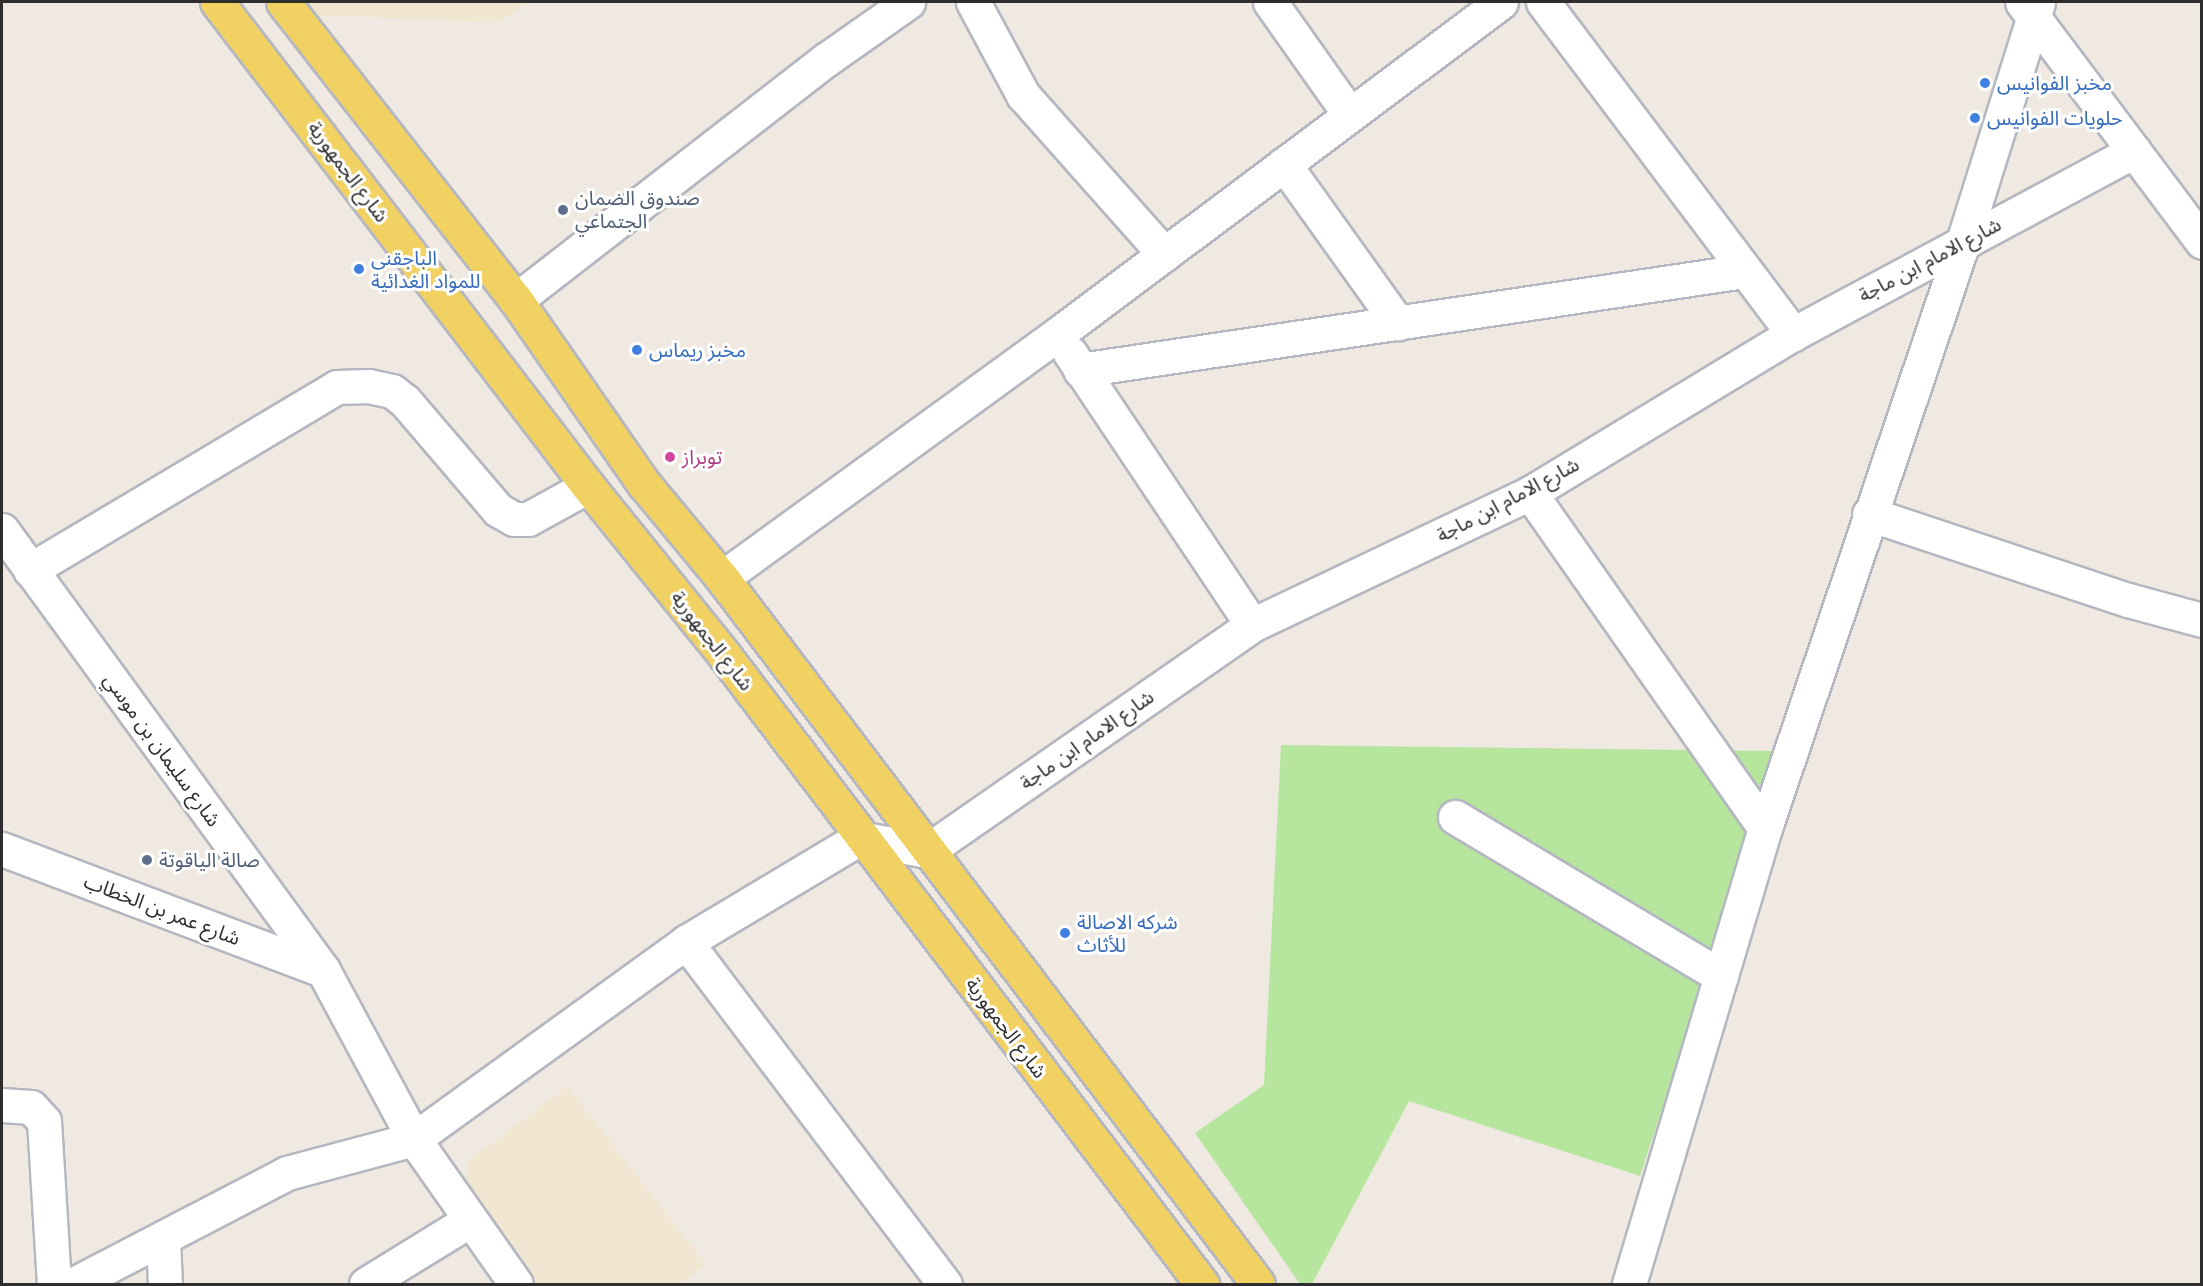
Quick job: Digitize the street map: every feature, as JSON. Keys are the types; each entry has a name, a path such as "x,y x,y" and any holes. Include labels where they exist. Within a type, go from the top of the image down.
{"main road":[{"name":"شارع الجمهورية","path":"217,2 588,486 725,656 860,838 1202,1284"},
{"path":"283,2 516,300 644,484 722,578 927,851 1258,1284"}],"street":[{"path":"516,300 827,59 908,2"},
{"path":"973,2 1023,95 1164,254"},
{"path":"1270,2 1350,115"},
{"path":"722,578 1059,333 1501,2"},
{"path":"1543,2 1744,272 1793,334"},
{"path":"2030,6 2134,151 2191,212 2202,242"},
{"path":"1629,1284 1765,828 1869,514 1963,242 2030,6"},
{"name":"شارع الامام ابن ماجة","path":"927,851 1252,625 1530,493 1793,334 2134,151"},
{"path":"1284,164 1398,323"},
{"path":"1080,370 1744,272"},
{"path":"1059,333 1080,370 1252,625"},
{"path":"30,570 337,387 368,386 393,391 498,510 514,519 528,519 588,486"},
{"path":"1530,493 1765,828"},
{"path":"1869,514 2127,600 2202,620"},
{"name":"شارع سليمان بن موسي","path":"4,536 323,970 414,1139 516,1284"},
{"path":"1455,817 1720,976"},
{"path":"74,1284 286,1173 414,1139 686,942 860,838 927,851"},
{"name":"شارع عمر بن الخطاب","path":"2,849 323,970"},
{"path":"686,942 945,1284"},
{"path":"2,1105 31,1107 44,1121 54,1284"},
{"path":"366,1284 470,1220"},
{"path":"163,1239 165,1284"}],"shaded area":[{"path":"303,2 531,2 497,23 313,15"},
{"path":"567,1086 706,1264 680,1284 502,1284 459,1227 469,1160"}],"green space":[{"path":"1281,745 1779,751 1640,1176 1409,1101 1312,1284 1300,1284 1195,1133 1264,1085"}],"place":[{"name":"مخبز الفوانيس","path":"1985,83"},
{"name":"حلويات الفوانيس","path":"1975,118"},
{"name":"صندوق الضمان الجتماعي","path":"563,210"},
{"name":"الباجقني للمواد الغدائية","path":"359,269"},
{"name":"مخبز ريماس","path":"637,350"},
{"name":"توبراز","path":"670,457"},
{"name":"صالة الياقوتة","path":"147,860"},
{"name":"شركه الاصالة للأثاث","path":"1065,933"}]}
